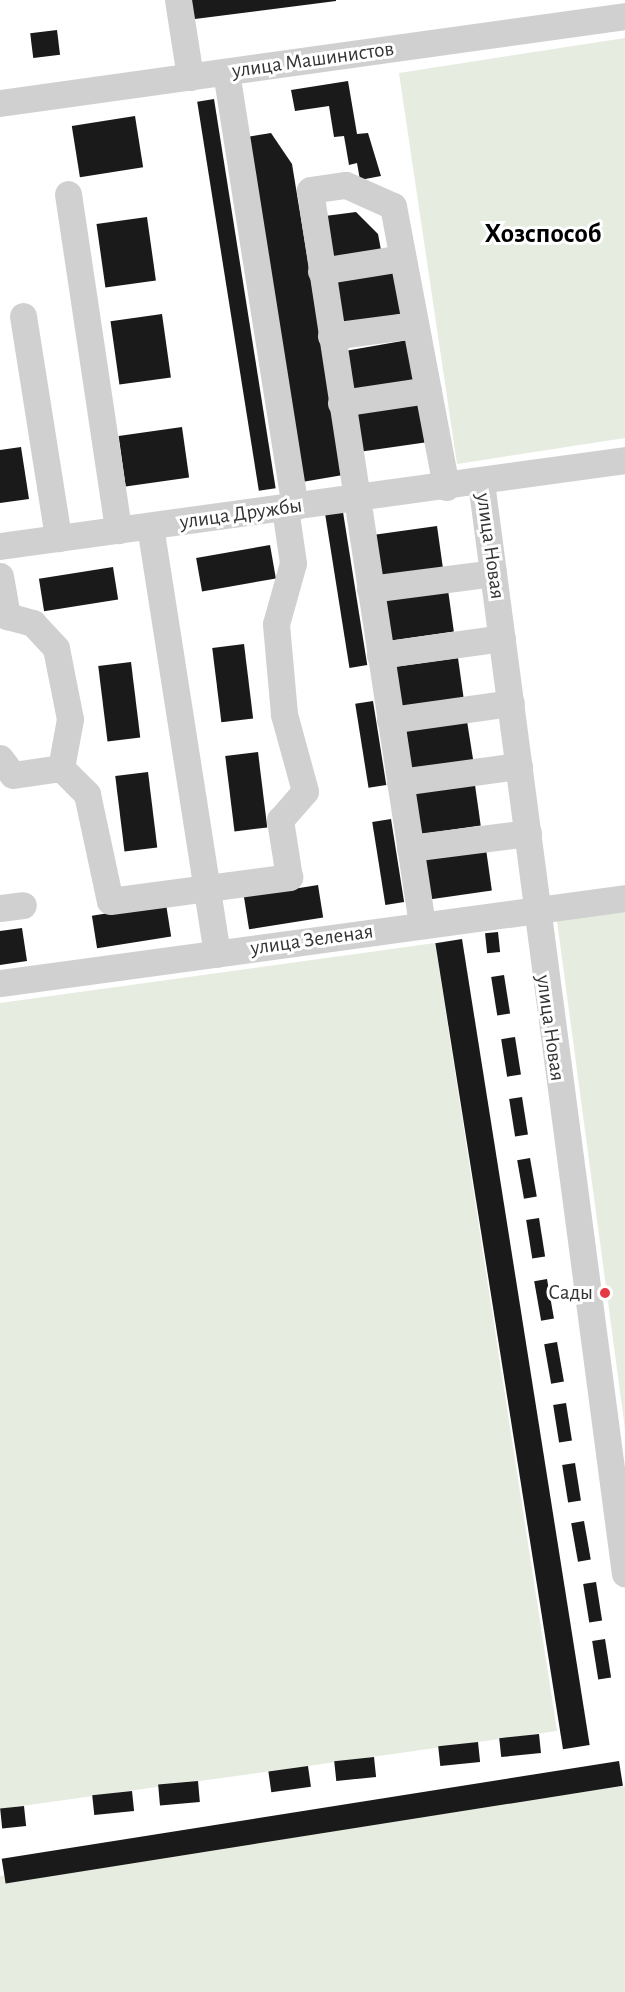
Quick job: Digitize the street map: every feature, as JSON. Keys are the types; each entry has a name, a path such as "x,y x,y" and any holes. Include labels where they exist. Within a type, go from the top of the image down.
{"street":[{"path":"178,0 190,77"},
{"name":"улица Машинистов","path":"0,104 625,16"},
{"path":"61,768 87,794 110,901 289,877 280,820 306,791 284,714 276,624 293,563 290,507 226,72"},
{"path":"422,924 310,190 346,185 393,206 446,487"},
{"path":"68,194 118,530"},
{"path":"321,271 402,258"},
{"path":"23,316 58,538"},
{"path":"331,336 415,325"},
{"path":"341,403 428,390"},
{"name":"улица Дружбы","path":"0,546 446,487 625,460"},
{"name":"улица Новая","path":"481,482 528,833 534,909 625,1574"},
{"path":"150,526 216,954"},
{"path":"370,590 493,573"},
{"path":"0,576 3,618 33,623 56,648 70,719 61,768"},
{"path":"380,655 502,639"},
{"path":"390,720 511,703"},
{"path":"0,758 13,775 61,768"},
{"path":"400,782 519,766"},
{"path":"410,848 528,833"},
{"name":"улица Зеленая","path":"0,983 625,898"}],"shaded area":[{"path":"625,38 625,438 457,464 399,73"},
{"path":"625,896 625,1429 555,906"},
{"path":"435,943 557,1731 0,1809 0,1003"},
{"path":"625,1786 625,1992 0,1992 0,1876"}],"building":[{"path":"184,0 336,0 336,1 187,20"},
{"path":"57,30 60,55 33,58 30,33"},
{"path":"348,81 357,134 368,133 381,176 360,180 357,163 349,165 344,136 334,137 329,106 295,111 291,90"},
{"path":"214,99 276,488 259,491 197,102"},
{"path":"135,116 143,167 80,177 72,126"},
{"path":"271,133 292,164 343,475 302,482 246,137"},
{"path":"356,212 378,234 381,250 332,258 325,216"},
{"path":"147,217 156,280 105,287 96,224"},
{"path":"398,271 405,313 342,323 335,281"},
{"path":"162,314 171,377 119,385 111,321"},
{"path":"408,340 415,381 352,392 345,351"},
{"path":"419,402 425,443 360,452 355,411"},
{"path":"182,427 189,478 126,486 119,436"},
{"path":"21,447 29,499 0,503 0,450"},
{"path":"343,512 367,665 349,668 325,515"},
{"path":"437,526 443,568 378,577 373,535"},
{"path":"270,545 276,578 202,592 196,558"},
{"path":"113,567 118,600 44,611 39,579"},
{"path":"448,590 454,632 389,641 384,599"},
{"path":"244,644 253,718 221,722 212,648"},
{"path":"458,658 464,699 399,708 394,667"},
{"path":"131,662 140,737 108,741 98,666"},
{"path":"373,701 386,785 369,788 355,704"},
{"path":"467,721 474,763 411,773 404,731"},
{"path":"258,752 267,827 235,831 225,756"},
{"path":"148,772 157,847 125,851 115,776"},
{"path":"475,785 481,826 416,835 411,794"},
{"path":"391,819 404,902 385,905 372,822"},
{"path":"486,849 492,891 427,900 422,858"},
{"path":"318,885 323,918 249,929 244,897"},
{"path":"166,904 171,937 97,948 92,916"},
{"path":"22,928 27,961 0,965 0,931"},
{"path":"498,932 500,952 487,953 485,933"},
{"path":"462,939 590,1745 563,1749 435,943"},
{"path":"504,975 510,1014 497,1016 491,977"},
{"path":"515,1037 521,1075 507,1077 501,1039"},
{"path":"522,1097 528,1135 515,1137 509,1099"},
{"path":"530,1158 537,1196 524,1199 517,1160"},
{"path":"539,1218 545,1257 532,1259 526,1220"},
{"path":"547,1279 554,1318 541,1321 534,1281"},
{"path":"557,1342 564,1381 551,1384 544,1344"},
{"path":"566,1403 572,1441 559,1443 553,1405"},
{"path":"575,1463 581,1501 568,1503 562,1465"},
{"path":"584,1521 591,1559 578,1562 571,1523"},
{"path":"596,1582 602,1621 589,1623 583,1584"},
{"path":"605,1639 611,1678 598,1680 592,1641"},
{"path":"539,1734 541,1753 501,1757 499,1738"},
{"path":"478,1742 480,1762 440,1766 438,1746"},
{"path":"374,1757 376,1777 336,1781 334,1761"},
{"path":"619,1761 623,1786 6,1883 2,1859"},
{"path":"308,1766 311,1787 271,1792 268,1772"},
{"path":"198,1781 200,1802 160,1805 158,1784"},
{"path":"132,1791 134,1811 94,1815 92,1795"},
{"path":"24,1806 26,1826 2,1828 0,1809"}],"place":[{"name":"Сады","path":"605,1293"}],"district":[{"name":"Хозспособ","path":"543,234"}]}
